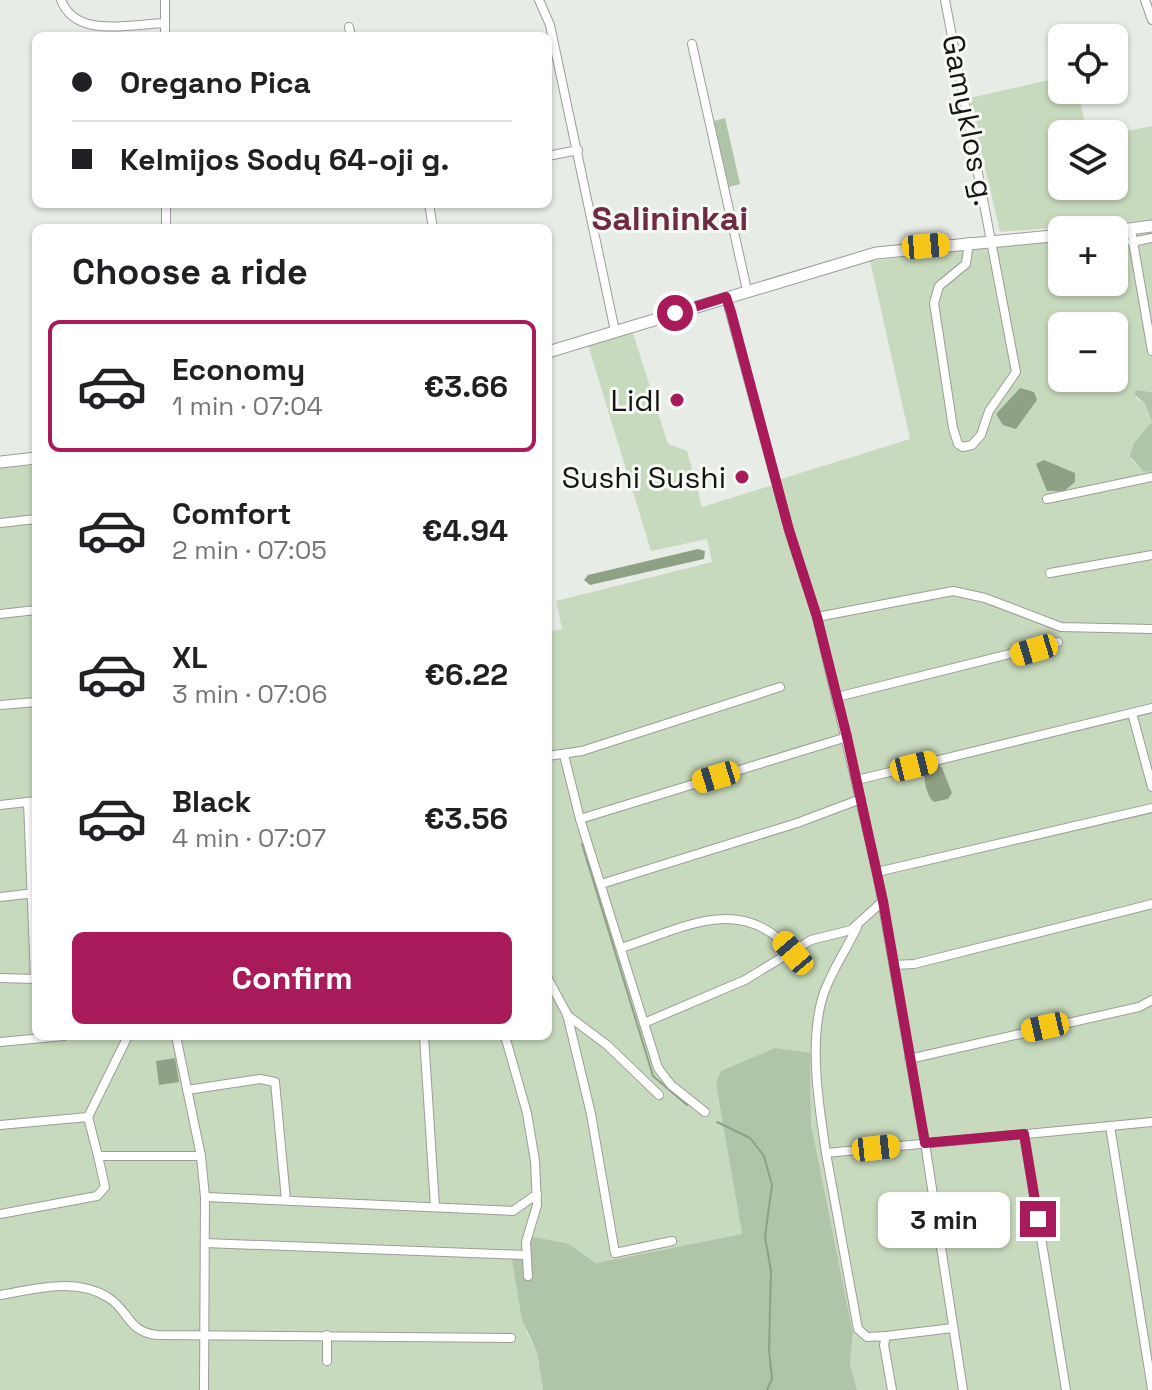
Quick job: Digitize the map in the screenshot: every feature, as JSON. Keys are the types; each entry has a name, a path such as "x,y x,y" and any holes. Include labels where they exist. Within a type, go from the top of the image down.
{"main road":[{"path":"1128,235 1132,236 1152,226"},
{"path":"552,351 876,253 1048,236"},
{"path":"0,462 32,458"}],"street":[{"path":"61,0 68,16 83,25 165,23"},
{"path":"165,0 165,32"},
{"path":"539,0 552,32"},
{"name":"Gamyklos g.","path":"945,0 1015,376 989,411 976,441 963,447 958,444 953,428 934,303 939,286 966,264 969,242"},
{"path":"1145,0 1152,20"},
{"path":"552,34 615,331"},
{"path":"692,44 747,290"},
{"path":"552,155 578,150"},
{"path":"1152,238 1132,236 1152,351"},
{"path":"726,297 789,530 817,617 877,872 925,1143 963,1390"},
{"path":"1047,499 1152,477"},
{"path":"0,523 32,519"},
{"path":"1050,573 1152,555"},
{"path":"817,617 959,591 1061,627 1152,629"},
{"path":"0,614 32,610"},
{"path":"837,697 1058,642"},
{"path":"552,756 564,755 780,687"},
{"path":"0,705 32,702"},
{"path":"857,780 1152,708"},
{"path":"1132,713 1137,721 1152,787"},
{"path":"580,819 847,737"},
{"path":"564,755 580,819 644,1023 665,1079 705,1112"},
{"path":"601,884 797,823 861,799"},
{"path":"0,805 32,801"},
{"path":"877,872 1152,808"},
{"path":"0,897 32,893"},
{"path":"883,901 866,914 857,927 828,984 820,1011 819,1098 826,1153 858,1329 867,1337 953,1328"},
{"path":"894,965 914,964 1152,904"},
{"path":"621,948 705,921 742,919 770,929 793,953"},
{"path":"644,1023 745,980 820,937 857,927"},
{"path":"0,978 32,978"},
{"path":"552,986 567,1014 591,1114 615,1253 672,1241"},
{"path":"909,1059 1139,1007 1152,1000"},
{"path":"567,1014 607,1045 659,1095"},
{"path":"0,1042 32,1039"},
{"path":"0,1214 83,1201 100,1194 105,1187 88,1117 126,1040"},
{"path":"177,1040 201,1156 205,1197 204,1390"},
{"path":"424,1040 435,1207"},
{"path":"506,1040 527,1113 537,1194 536,1217 527,1237 528,1276"},
{"path":"187,1090 260,1079 277,1084 286,1200"},
{"path":"0,1125 88,1117"},
{"path":"826,1153 1152,1122"},
{"path":"1110,1126 1152,1389"},
{"path":"1024,1134 1066,1390"},
{"path":"98,1156 201,1156"},
{"path":"205,1197 513,1211 537,1194"},
{"path":"205,1243 526,1255"},
{"path":"0,1295 81,1285 110,1299 124,1317 144,1332 511,1338"},
{"path":"327,1335 327,1361"},
{"path":"886,1336 892,1390"}],"shaded area":[{"path":"1048,80 1048,104 1081,104 1084,120 1048,120 1048,200 1128,200 1128,131 1152,126 1152,220 1128,222 1128,216 1048,216 1048,228 1000,232 969,98"},
{"path":"725,118 740,184 729,187 714,121"},
{"path":"1152,227 1152,392 1136,390 1136,398 1145,404 1152,422 1132,460 1143,470 1152,472 1152,1390 857,1390 850,1364 853,1333 811,1124 810,1053 716,1084 742,1234 596,1263 569,1244 526,1331 537,1352 543,1390 0,1390 0,468 32,465 32,1040 552,1040 552,631 562,629 556,601 712,562 707,539 651,551 588,345 633,333 668,444 687,451 702,507 773,485 774,488 781,479 910,439 870,261 1048,240 1048,296 1128,296 1128,230"},
{"path":"1020,388 1034,392 1037,400 1016,429 1003,425 996,414"},
{"path":"1136,390 1152,392 1152,422 1145,404 1134,394"},
{"path":"1152,422 1152,472 1143,471 1130,456 1134,443"},
{"path":"1044,460 1075,473 1075,482 1064,491 1047,491 1036,464"},
{"path":"698,549 705,551 704,559 590,585 584,580 588,575"},
{"path":"937,764 942,768 952,793 948,799 934,802 924,775 926,767"},
{"path":"775,1048 810,1053 811,1124 853,1333 850,1364 857,1390 543,1390 537,1352 522,1320 512,1259 529,1256 530,1238 534,1237 569,1244 596,1263 742,1234 716,1084 721,1071"},
{"path":"175,1058 179,1082 159,1085 156,1061"}],"waterway":[{"path":"582,844 653,1076 687,1105"},
{"path":"717,1122 750,1138 764,1156 772,1185 765,1237 771,1271 769,1350 772,1379 767,1390"}],"place":[{"name":"Lidl","path":"677,400"},
{"name":"Sushi Sushi","path":"742,477"}],"district":[{"name":"Salininkai","path":"670,218"}],"route":[{"path":"675,313 726,297 738,334 847,737 883,901 925,1143 1024,1134 1038,1219"}]}
